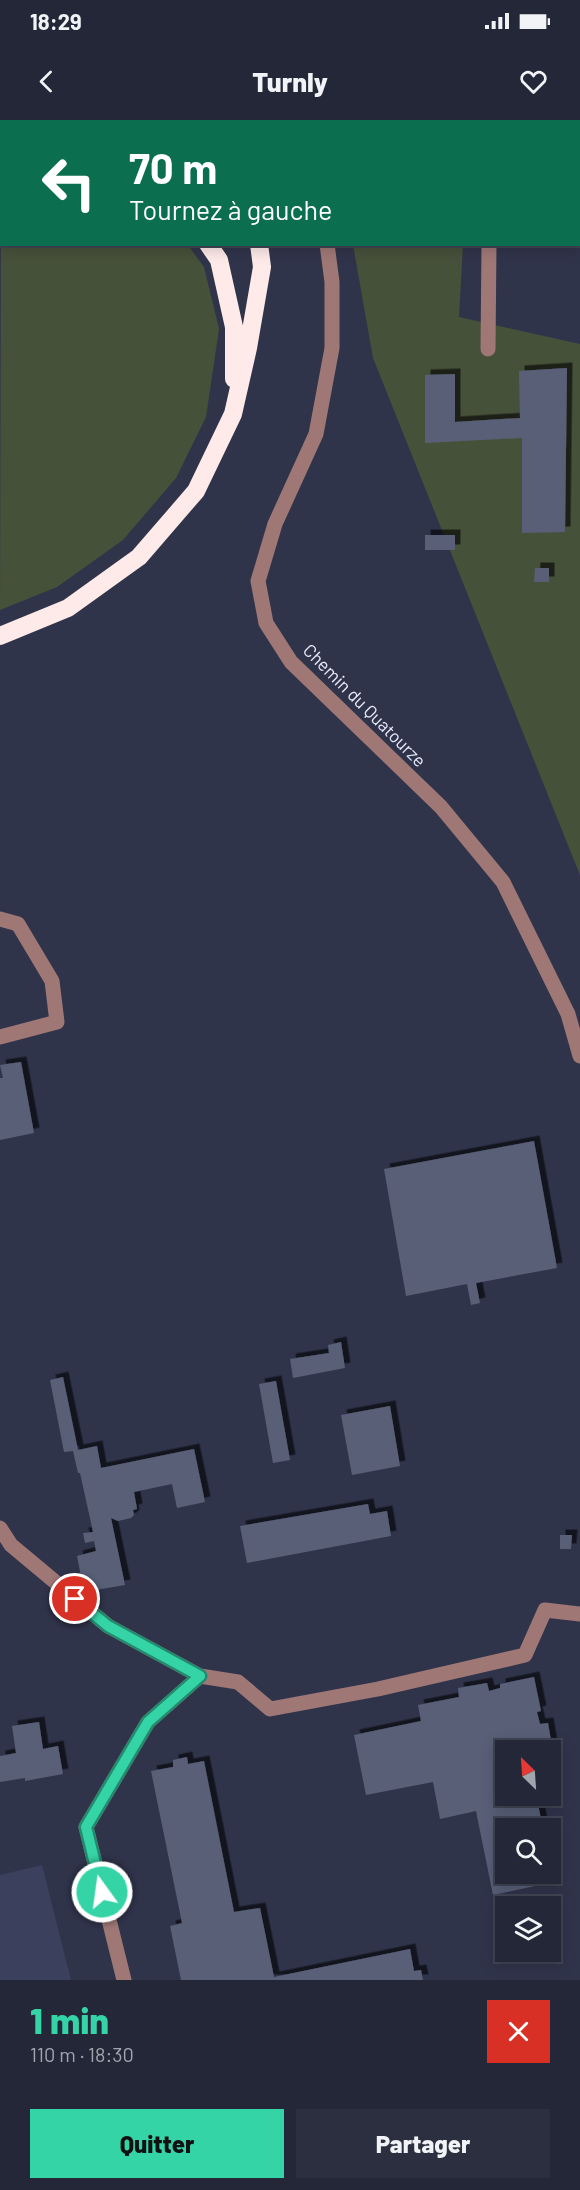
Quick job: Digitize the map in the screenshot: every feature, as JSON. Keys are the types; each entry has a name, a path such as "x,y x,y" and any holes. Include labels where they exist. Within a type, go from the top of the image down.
{"highway":[{"path":"209,246 219,260 234,327 233,414"},
{"path":"0,636 68,608 139,557 196,491 233,414 248,348 262,267 259,246"}],"street":[{"name":"Chemin du Quatourze","path":"327,246 332,282 332,348 316,434 275,524 258,581 266,623 291,662 441,807 503,882 568,1014 580,1056"},
{"path":"488,349 489,246"},
{"path":"0,919 18,924 52,981 57,1022 0,1037"},
{"path":"0,1528 11,1545 108,1626 200,1676 238,1682 270,1709 378,1689 525,1655 545,1610 580,1614"},
{"path":"124,1980 86,1827 148,1722 200,1676"}],"shaded area":[{"path":"42,1865 71,1980 0,1980 0,1875"}],"green space":[{"path":"1,246 189,246 204,267 219,329 206,417 176,478 123,540 57,587 0,610"},
{"path":"353,246 463,246 459,317 580,344 580,875 373,358"}],"building":[{"path":"567,368 565,532 522,533 522,438 425,443 425,375 455,374 455,422 520,418 519,371"},
{"path":"425,535 455,535 455,550 425,550"},
{"path":"535,568 549,568 549,582 534,582"},
{"path":"21,1062 34,1133 0,1140 0,1078 3,1078 0,1065"},
{"path":"534,1141 557,1268 476,1283 480,1303 471,1305 467,1284 406,1296 384,1169"},
{"path":"341,1342 345,1368 293,1378 290,1359 329,1353 328,1345"},
{"path":"63,1377 78,1450 97,1446 101,1468 194,1449 205,1502 177,1508 172,1484 134,1492 137,1509 133,1510 134,1515 118,1521 111,1518 125,1585 84,1592 77,1556 96,1551 94,1541 85,1543 83,1533 93,1532 73,1451 64,1452 50,1380"},
{"path":"276,1381 290,1460 273,1463 259,1384"},
{"path":"390,1406 400,1466 352,1475 341,1415"},
{"path":"368,1504 370,1514 387,1511 391,1536 247,1563 240,1526"},
{"path":"560,1535 572,1535 571,1549 560,1549"},
{"path":"534,1677 541,1711 537,1712 540,1724 548,1723 551,1740 495,1740 495,1806 538,1806 541,1818 495,1818 495,1884 545,1884 493,1895 476,1811 440,1819 433,1782 366,1795 354,1735 421,1721 418,1705 459,1697 458,1688 487,1683 489,1691 500,1688 500,1684"},
{"path":"39,1722 43,1749 58,1746 63,1774 25,1781 25,1778 0,1782 0,1756 16,1753 12,1726"},
{"path":"187,1757 188,1764 204,1761 234,1912 260,1908 274,1977 410,1949 414,1971 421,1970 423,1980 181,1980 170,1926 182,1923 151,1771 173,1767 173,1760"}],"route":[{"path":"75,1599 108,1626 200,1676 148,1722 86,1827 102,1892"}]}
